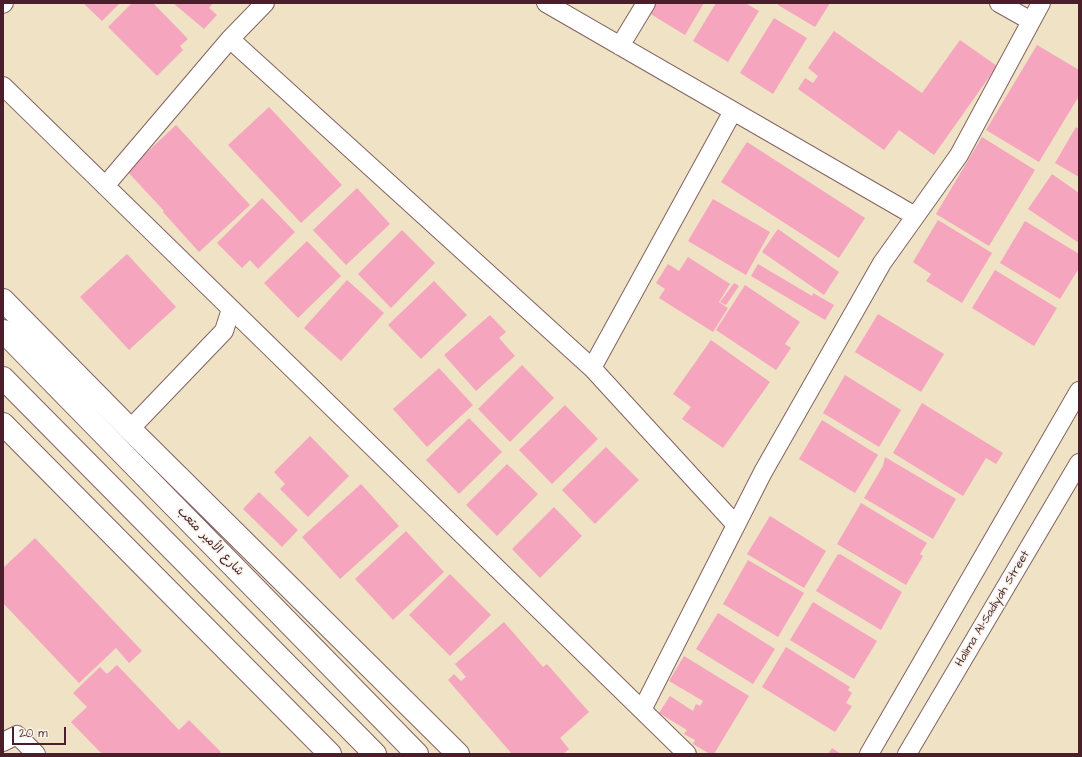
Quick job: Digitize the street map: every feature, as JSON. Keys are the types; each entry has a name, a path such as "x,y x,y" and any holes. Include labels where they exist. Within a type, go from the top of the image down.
{"main road":[{"path":"3,300 130,429 458,754"},
{"name":"شارع الأمير متعب","path":"3,331 417,754"},
{"path":"3,378 375,754"},
{"path":"4,425 330,754"}],"street":[{"path":"105,186 230,39 264,3"},
{"path":"546,3 915,216"},
{"path":"620,46 646,3"},
{"path":"999,3 1031,21"},
{"path":"642,710 763,472 882,263 959,155 1041,3"},
{"path":"230,39 592,368 736,525"},
{"path":"3,86 687,754"},
{"path":"592,368 733,111"},
{"path":"130,429 224,331 231,309"},
{"path":"869,754 1079,391"},
{"name":"Halima Al-Sadiyah Street","path":"907,754 1079,463"},
{"path":"3,742 17,735 36,754"}],"building":[{"path":"83,3 120,3 102,21"},
{"path":"132,3 153,3 188,39 180,46 183,50 157,76 108,27"},
{"path":"173,3 213,3 209,8 217,15 204,29"},
{"path":"655,3 704,3 685,35 649,13"},
{"path":"716,3 745,3 759,11 728,62 693,41"},
{"path":"779,3 830,3 815,27 778,5"},
{"path":"774,18 807,38 773,94 740,73"},
{"path":"834,31 922,93 960,40 997,66 934,155 899,130 884,150 798,89 805,78 813,83 818,76 808,68"},
{"path":"1037,45 1079,70 1079,96 1039,162 986,130"},
{"path":"269,107 342,185 301,223 228,145"},
{"path":"176,125 250,205 199,252 127,171"},
{"path":"1076,127 1079,129 1079,177 1055,163"},
{"path":"982,137 1035,170 989,246 936,214"},
{"path":"747,142 865,218 839,258 721,182"},
{"path":"1052,174 1079,193 1079,243 1028,209"},
{"path":"357,188 390,224 346,265 313,230"},
{"path":"262,198 295,232 258,269 250,260 242,268 217,243"},
{"path":"713,199 770,232 746,275 688,241"},
{"path":"938,220 992,253 962,303 926,281 931,274 913,262"},
{"path":"1025,221 1079,254 1079,268 1060,299 1000,263"},
{"path":"778,229 839,272 824,295 762,252"},
{"path":"402,230 435,263 391,308 358,274"},
{"path":"307,241 341,276 298,318 264,283"},
{"path":"127,254 176,307 129,350 80,297"},
{"path":"688,257 730,284 719,302 728,308 713,332 659,298 665,289 656,283 668,264 679,271"},
{"path":"758,264 812,296 813,293 834,305 825,320 751,276"},
{"path":"995,270 1057,308 1034,346 972,308"},
{"path":"347,280 384,313 341,361 304,328"},
{"path":"434,281 467,315 421,359 388,325"},
{"path":"734,283 739,286 726,305 720,302"},
{"path":"745,285 800,322 785,344 791,348 776,370 716,330"},
{"path":"878,314 944,354 921,392 855,352"},
{"path":"490,315 506,332 499,338 515,356 476,391 444,355"},
{"path":"711,340 770,382 723,448 682,419 691,407 673,394"},
{"path":"522,365 554,398 510,442 478,409"},
{"path":"439,368 473,405 427,447 393,409"},
{"path":"845,375 901,410 879,447 823,413"},
{"path":"922,403 1003,453 996,464 986,458 963,496 893,453"},
{"path":"565,405 598,439 552,484 519,450"},
{"path":"469,418 502,452 459,494 426,460"},
{"path":"822,420 878,455 855,493 799,459"},
{"path":"310,436 349,476 308,517 280,489 285,484 274,472"},
{"path":"606,447 639,480 595,524 562,490"},
{"path":"885,457 956,499 933,539 864,498 883,466"},
{"path":"507,464 538,494 497,536 466,505"},
{"path":"361,484 399,526 340,579 302,537"},
{"path":"259,492 298,530 282,547 243,509"},
{"path":"861,503 927,543 920,554 923,556 906,585 837,544"},
{"path":"554,507 582,536 540,578 512,549"},
{"path":"770,516 826,551 804,588 747,554"},
{"path":"406,531 444,572 393,620 355,579"},
{"path":"35,538 142,651 129,663 116,648 79,683 3,603 3,568"},
{"path":"838,554 902,592 881,630 816,591"},
{"path":"748,560 804,593 778,637 723,604"},
{"path":"450,574 491,615 450,656 409,615"},
{"path":"813,602 877,641 854,679 790,640"},
{"path":"718,613 775,649 753,684 696,649"},
{"path":"504,622 543,667 547,664 589,712 560,738 569,749 563,754 512,754 448,680 454,674 461,681 466,677 455,664"},
{"path":"786,647 850,687 848,690 852,693 846,703 852,706 835,732 762,687"},
{"path":"684,656 749,696 714,754 710,754 693,744 695,740 684,734 687,730 659,713 670,696 693,711 696,704 700,706 703,701 669,681"},
{"path":"117,665 179,730 189,720 221,752 219,754 102,754 71,722 87,707 73,693 100,667 107,674"},
{"path":"832,748 841,754 828,754"}]}
